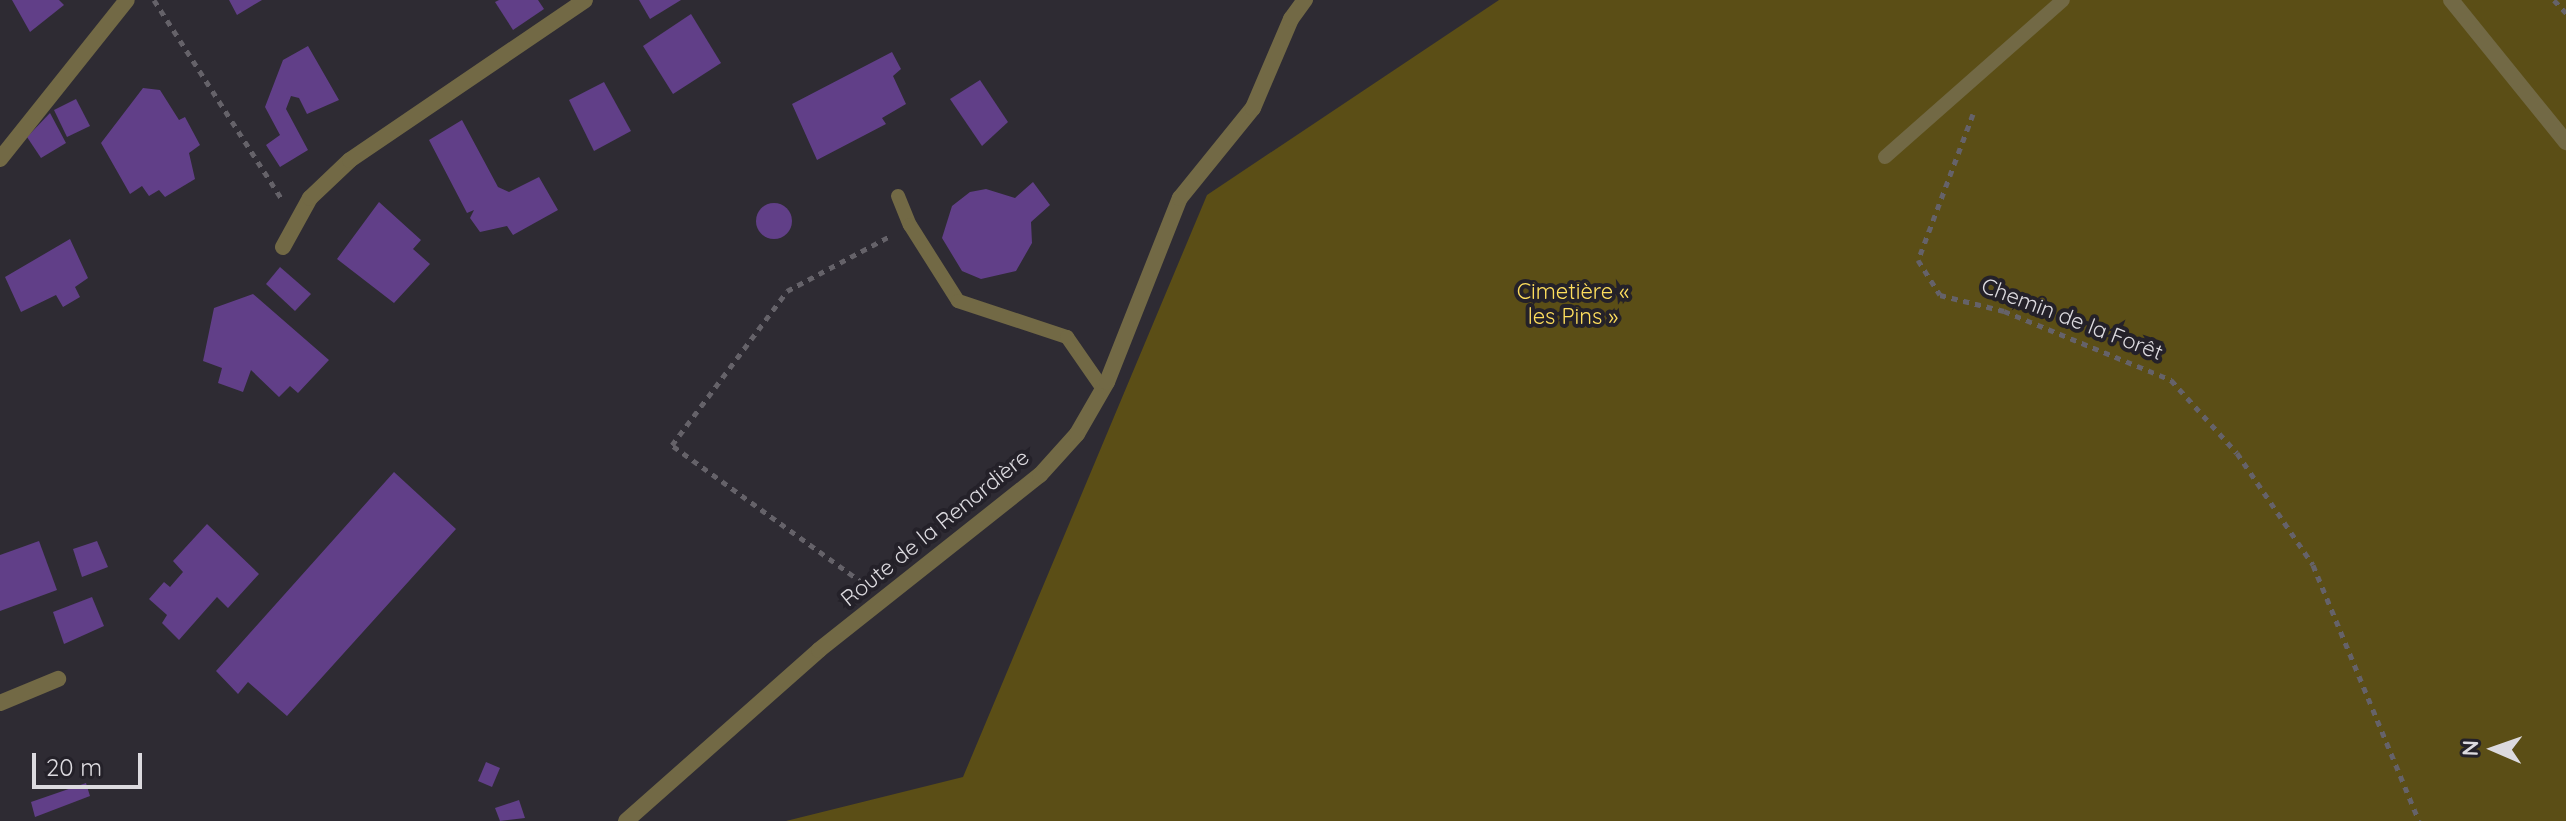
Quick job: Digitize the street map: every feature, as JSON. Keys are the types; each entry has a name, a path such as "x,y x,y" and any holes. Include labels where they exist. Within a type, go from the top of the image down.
{"street":[{"path":"0,159 127,0"},
{"path":"283,247 310,198 350,160 585,0"},
{"name":"Route de la Renardière","path":"626,821 883,598 1040,475 1077,434 1103,389 1180,198 1253,108 1291,19 1305,0"},
{"path":"2451,0 2566,142"},
{"path":"0,703 58,679"}],"lane":[{"path":"1885,157 2063,0"},
{"path":"898,196 910,225 958,301 1067,337 1103,389"}],"path":[{"path":"154,0 296,221"},
{"path":"2554,0 2566,13"},
{"name":"Chemin de la Forêt","path":"1977,104 1918,260 1940,295 2004,311 2171,380 2237,453 2313,565 2419,821"},
{"path":"883,598 672,445 787,291 910,225"}],"green space":[{"name":"Cimetière « les Pins »","path":"1499,0 2566,0 2566,821 786,821 963,777 1207,195"}],"building":[{"path":"12,0 59,0 64,5 30,32"},
{"path":"229,0 262,0 237,15"},
{"path":"538,0 544,9 513,30 495,2"},
{"path":"639,0 681,0 650,19"},
{"path":"691,14 721,63 673,94 643,46"},
{"path":"308,46 339,100 307,114 299,98 291,96 286,109 308,150 280,167 266,145 280,135 265,107 283,60"},
{"path":"892,52 901,69 893,76 906,104 882,118 886,124 817,160 792,104"},
{"path":"980,80 1008,122 982,146 950,99"},
{"path":"604,82 631,131 594,151 569,100"},
{"path":"143,88 160,90 179,120 185,117 200,145 189,153 195,179 165,197 159,190 149,196 142,186 130,194 101,143"},
{"path":"76,99 90,126 67,137 54,110"},
{"path":"50,113 66,143 41,158 27,137"},
{"path":"462,120 498,187 509,192 539,177 558,210 513,235 507,226 480,232 470,218 474,210 467,213 429,140"},
{"path":"1033,182 1050,205 1031,222 1032,243 1016,271 981,279 962,271 942,238 952,206 970,192 986,189 1015,198"},
{"path":"379,202 421,240 413,249 430,264 394,303 337,259"},
{"path":"774,203 787,208 792,221 787,234 774,239 761,234 756,221 761,208"},
{"path":"70,239 88,278 75,287 80,297 63,307 56,295 21,312 5,277"},
{"path":"280,267 311,294 295,311 266,284"},
{"path":"253,294 329,360 298,393 290,386 279,397 251,370 243,392 218,383 222,368 203,361 214,308"},
{"path":"394,472 456,529 287,716 248,682 238,694 216,671"},
{"path":"207,524 259,574 228,608 217,597 179,640 162,623 167,615 149,599 164,582 170,587 183,572 173,561"},
{"path":"39,541 57,590 0,611 0,555"},
{"path":"97,541 108,567 82,577 73,549"},
{"path":"92,597 104,626 64,644 53,612"},
{"path":"486,762 500,768 492,787 478,781"},
{"path":"86,783 90,796 35,817 31,802"},
{"path":"519,800 525,818 500,821 495,808"}]}
